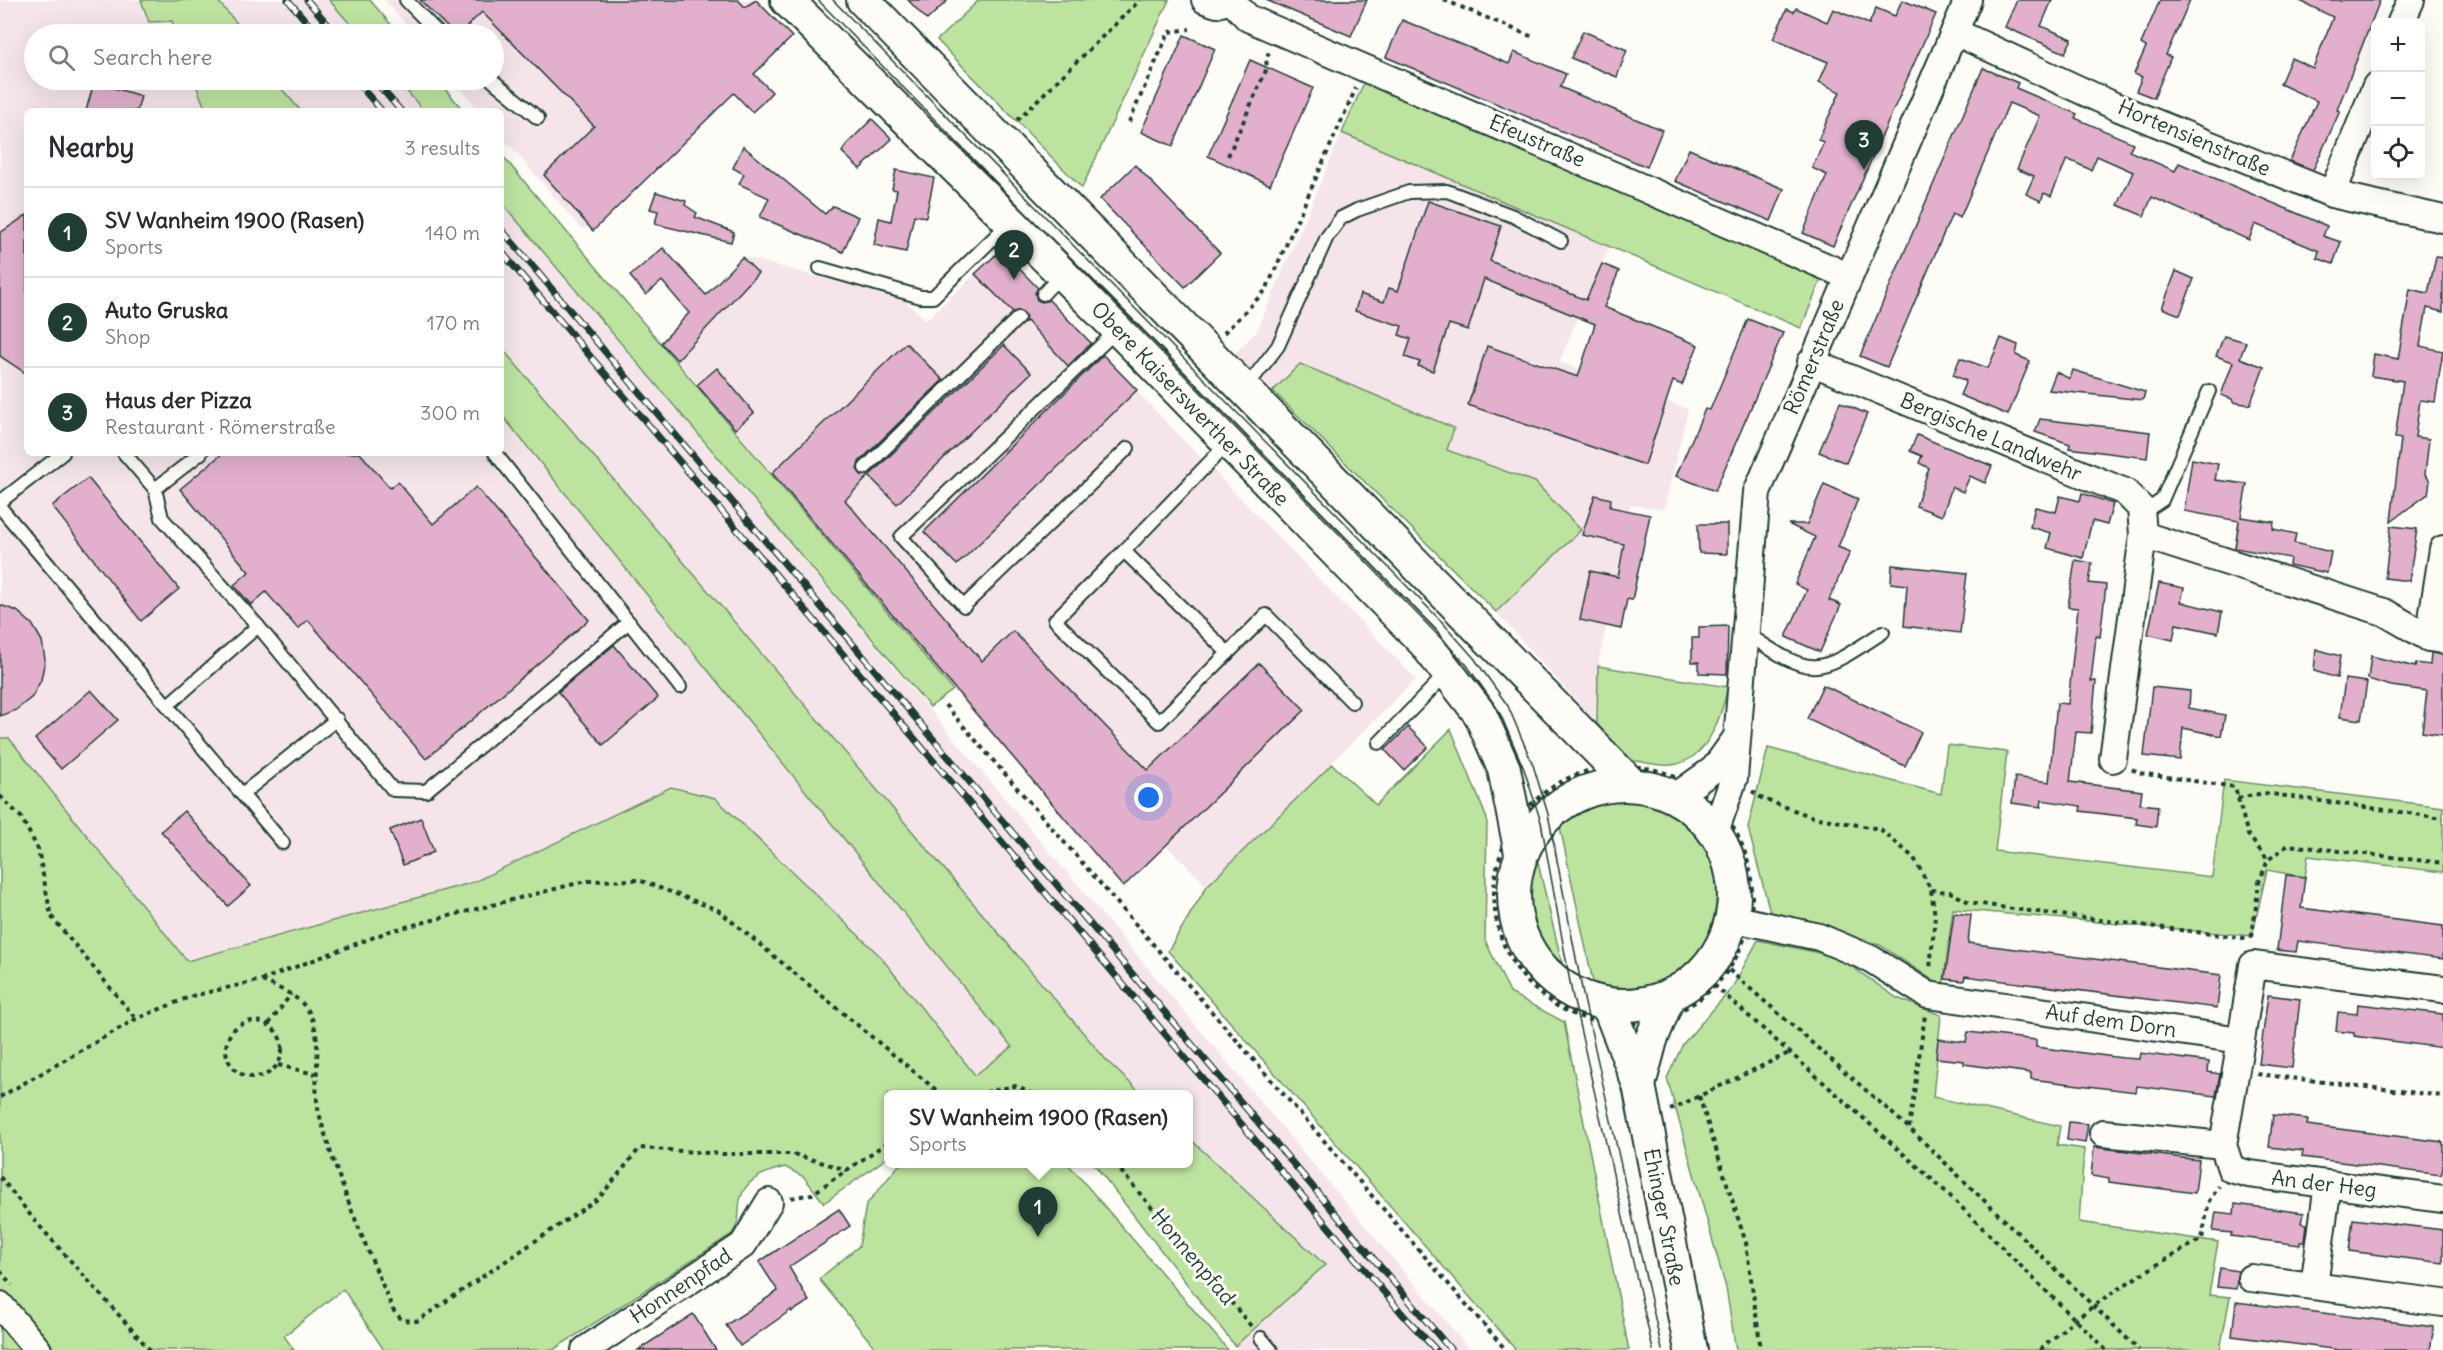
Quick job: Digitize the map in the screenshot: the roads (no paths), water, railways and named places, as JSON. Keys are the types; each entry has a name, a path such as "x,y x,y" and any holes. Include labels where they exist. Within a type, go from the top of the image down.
{"street":[{"name":"Obere Kaiserswerther Straße","path":"787,0 1010,222 1053,284 1118,329 1424,642 1480,714 1504,769 1521,853"},
{"path":"863,0 1620,775 1675,797 1697,812 1718,822 1741,920 1716,956 1665,1006 1639,1005 1611,1014 1572,993 1546,974 1526,948 1515,917 1514,884 1521,853 1541,822 1573,797 1601,787 1620,775"},
{"name":"Efeustraße","path":"1205,0 1217,4 1231,0 1248,18 1848,276"},
{"name":"Römerstraße","path":"1718,822 1734,778 1757,492 1968,0"},
{"path":"2404,18 2411,0"},
{"name":"Hortensienstraße","path":"1955,32 2120,108 2332,194 2443,219"},
{"path":"2332,194 2371,98"},
{"name":"Bergische Landwehr","path":"1811,362 2125,492 2141,508 2142,525"},
{"path":"2113,759 2142,525 2384,612 2436,639 2443,549"},
{"path":"1675,797 1714,769 1739,734"},
{"name":"Auf dem Dorn","path":"1741,920 1819,937 1871,959 1928,995 2241,1040"},
{"path":"2227,1157 2236,1071 2253,965 2443,989"},
{"name":"Ehinger Straße","path":"1639,1084 1665,1006"},
{"name":"Ehinger Straße","path":"1611,1014 1639,1084 1691,1350"},
{"name":"An der Heg","path":"2103,1133 2227,1157 2249,1174 2443,1198"},
{"path":"2314,1286 2328,1184"},
{"name":"Honnenpfad","path":"585,1350 743,1245 769,1202"},
{"path":"2251,1278 2443,1303"},
{"path":"0,1305 38,1350"}],"lane":[{"path":"406,0 429,24"},
{"path":"504,90 538,118"},
{"path":"1244,390 1278,346 1327,237 1341,218 1356,210 1409,192 1447,190 1513,216 1561,242"},
{"path":"820,268 921,297 933,297 1010,222"},
{"path":"865,468 1018,318"},
{"path":"1118,329 901,537 964,606 1128,448"},
{"path":"2142,525 2163,500 2209,391"},
{"path":"1228,443 1055,620 1159,722 1266,615 1352,702"},
{"path":"0,502 59,456"},
{"path":"127,456 155,489 162,518 337,719 393,790 426,791 630,622"},
{"path":"155,489 197,456"},
{"path":"497,456 681,687"},
{"path":"0,507 283,843"},
{"path":"1124,551 1228,653"},
{"path":"168,705 258,626"},
{"path":"1746,633 1790,662 1815,668 1842,659 1883,632"},
{"path":"1379,743 1449,672"},
{"path":"242,794 337,719"},
{"path":"1261,1338 1272,1350"}],"tram line":[{"path":"818,0 1466,664 1499,711 1524,769 1541,822 1572,993 1653,1350"},
{"path":"833,0 1443,623 1474,658 1508,706 1533,765 1548,814 1584,999 1662,1350"}],"railway":[{"path":"288,0 308,24"},
{"path":"307,0 327,24"},
{"path":"364,90 379,108"},
{"path":"383,90 398,108"},
{"path":"504,233 1451,1350"},
{"path":"504,255 1405,1317 1436,1350"}],"place":[{"name":"Haus der Pizza","path":"1864,170"},
{"name":"Auto Gruska","path":"1014,280"},
{"name":"SV Wanheim 1900 (Rasen)","path":"1038,1237"}]}
